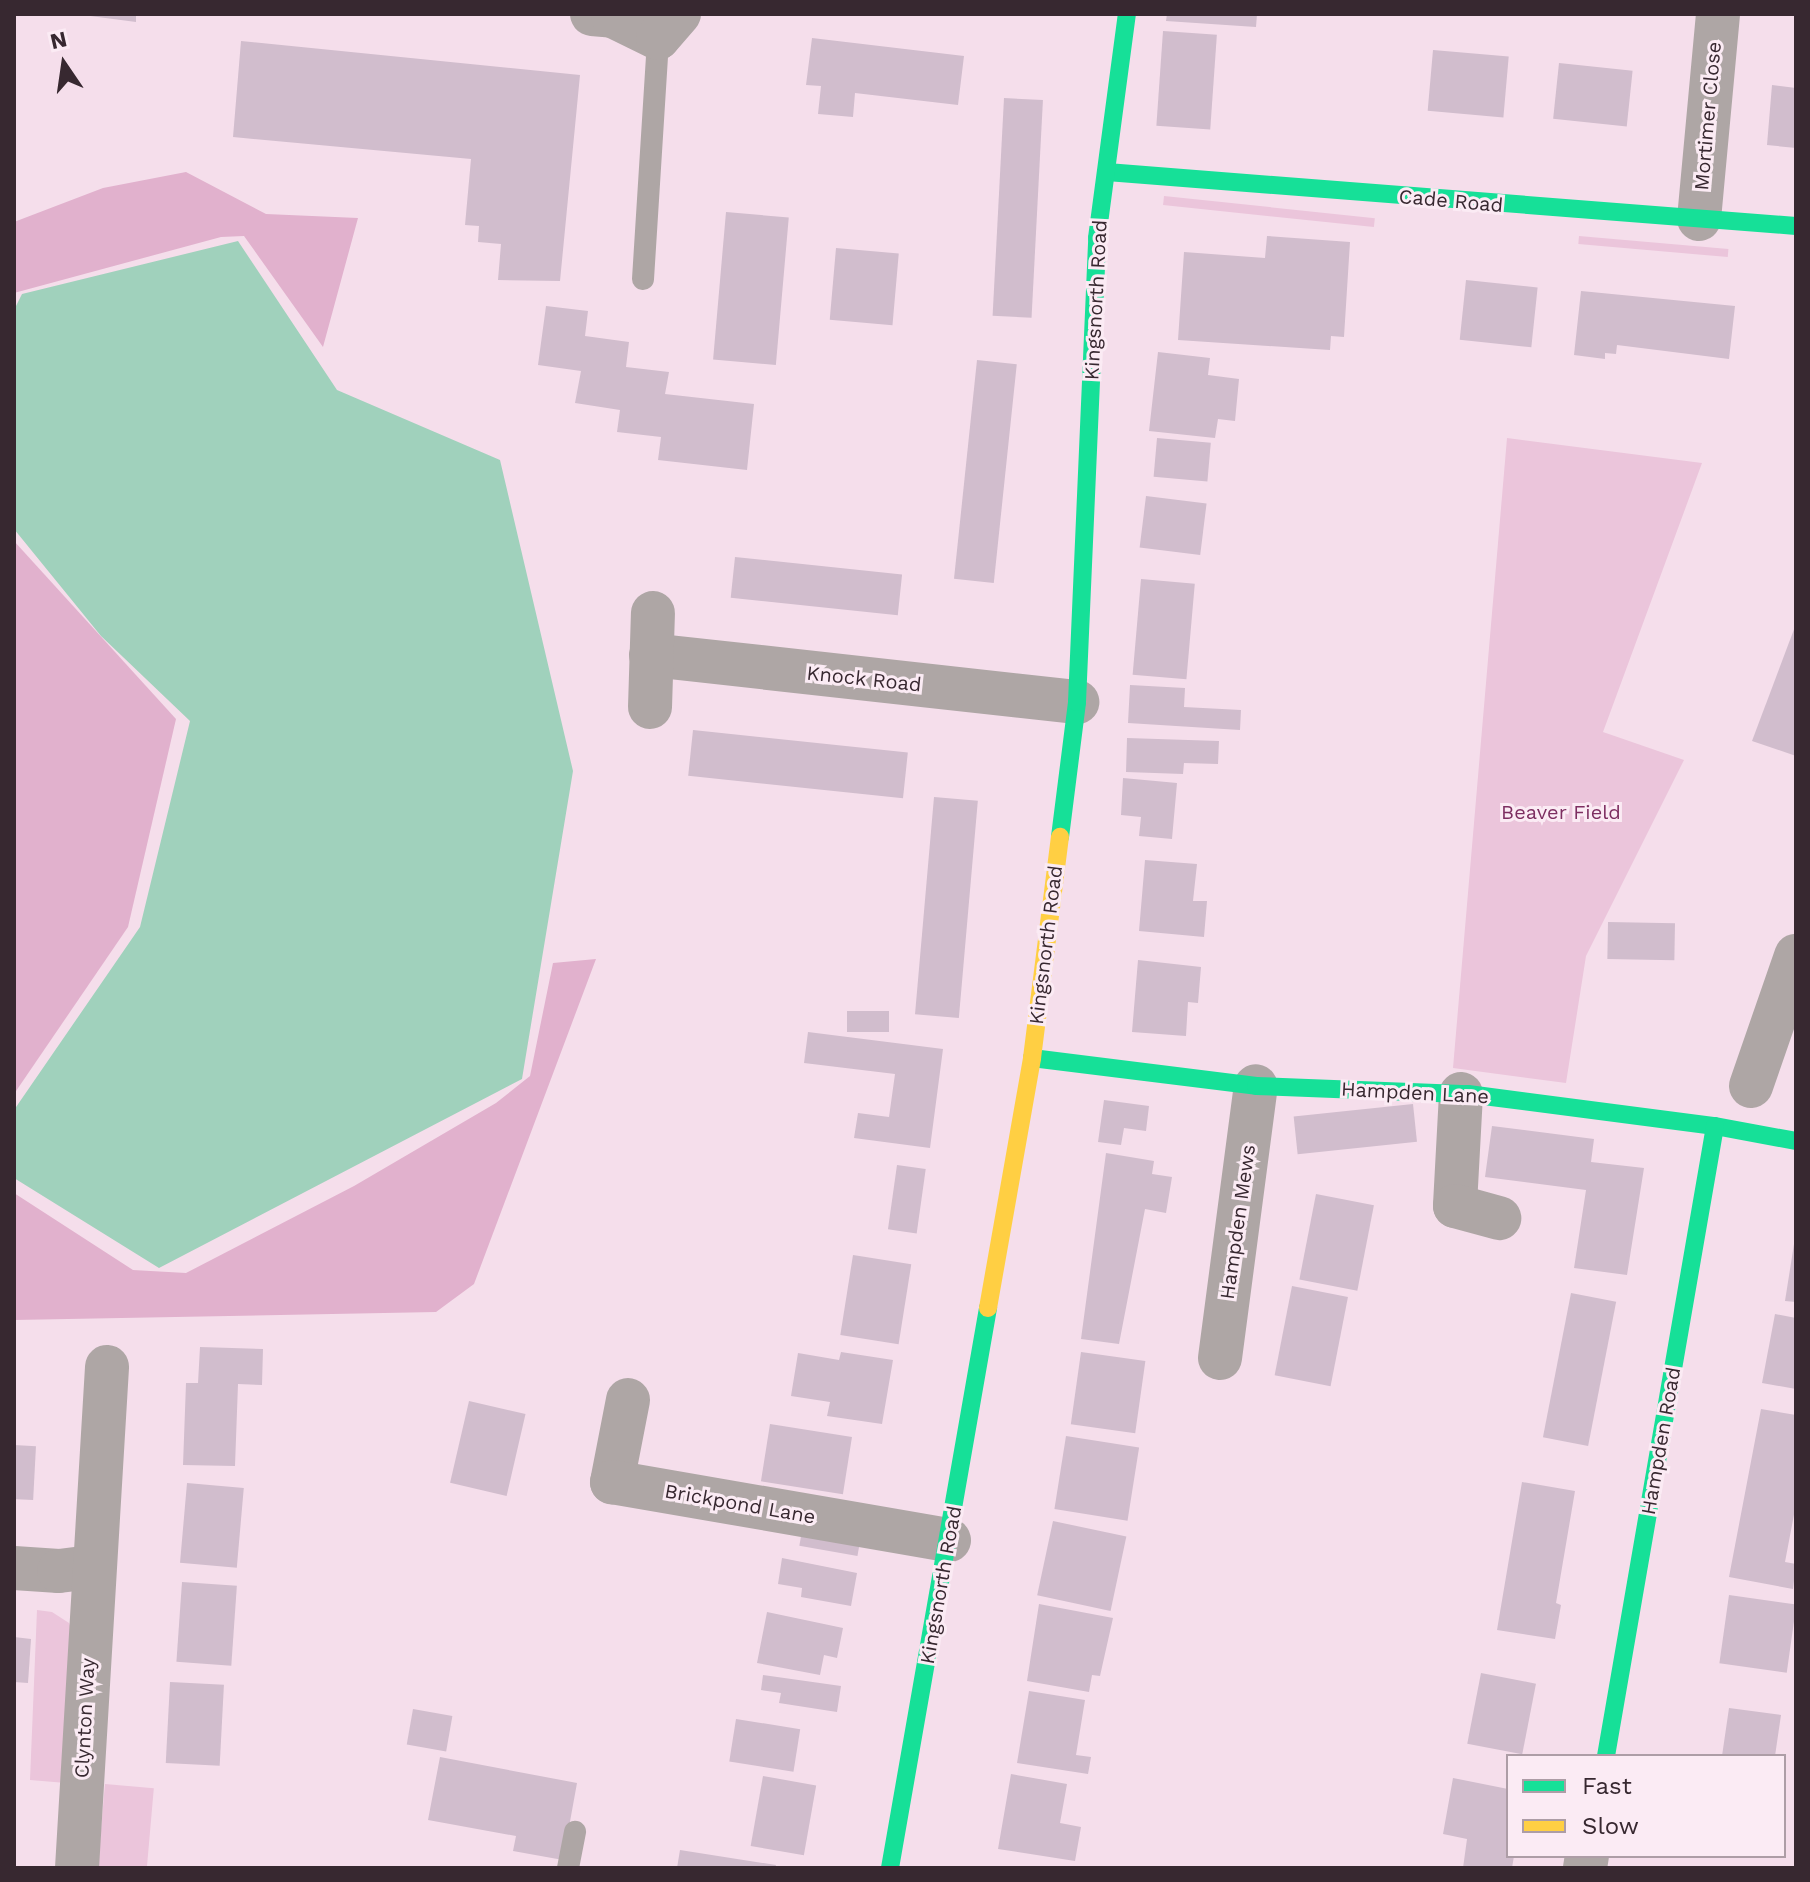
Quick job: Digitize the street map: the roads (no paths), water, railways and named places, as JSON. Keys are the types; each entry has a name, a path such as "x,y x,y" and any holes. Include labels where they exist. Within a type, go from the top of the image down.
{"street":[{"path":"592,14 669,26"},
{"name":"Kingsnorth Road","path":"890,1868 1032,1058 1077,702 1097,238 1127,14"},
{"name":"Mortimer Close","path":"1699,219 1718,14"},
{"name":"Cade Road","path":"1107,172 1796,226"},
{"name":"Knock Road","path":"650,707 652,634 1077,702"},
{"path":"1770,1064 1796,956"},
{"name":"Hampden Lane","path":"1032,1058 1256,1086 1466,1086 1594,1110 1715,1126 1796,1141"},
{"name":"Hampden Mews","path":"1220,1358 1256,1086"},
{"path":"1466,1086 1455,1206 1499,1218"},
{"name":"Hampden Road","path":"1606,1754 1715,1126"},
{"name":"Clynton Way","path":"77,1868 107,1367"},
{"name":"Brickpond Lane","path":"628,1400 612,1482 949,1540"},
{"path":"14,1568 59,1571 93,1567"}],"lane":[{"path":"643,279 669,26"},
{"path":"568,1868 575,1832"}],"park label":[{"name":"Beaver Field","path":"1561,812"}]}
